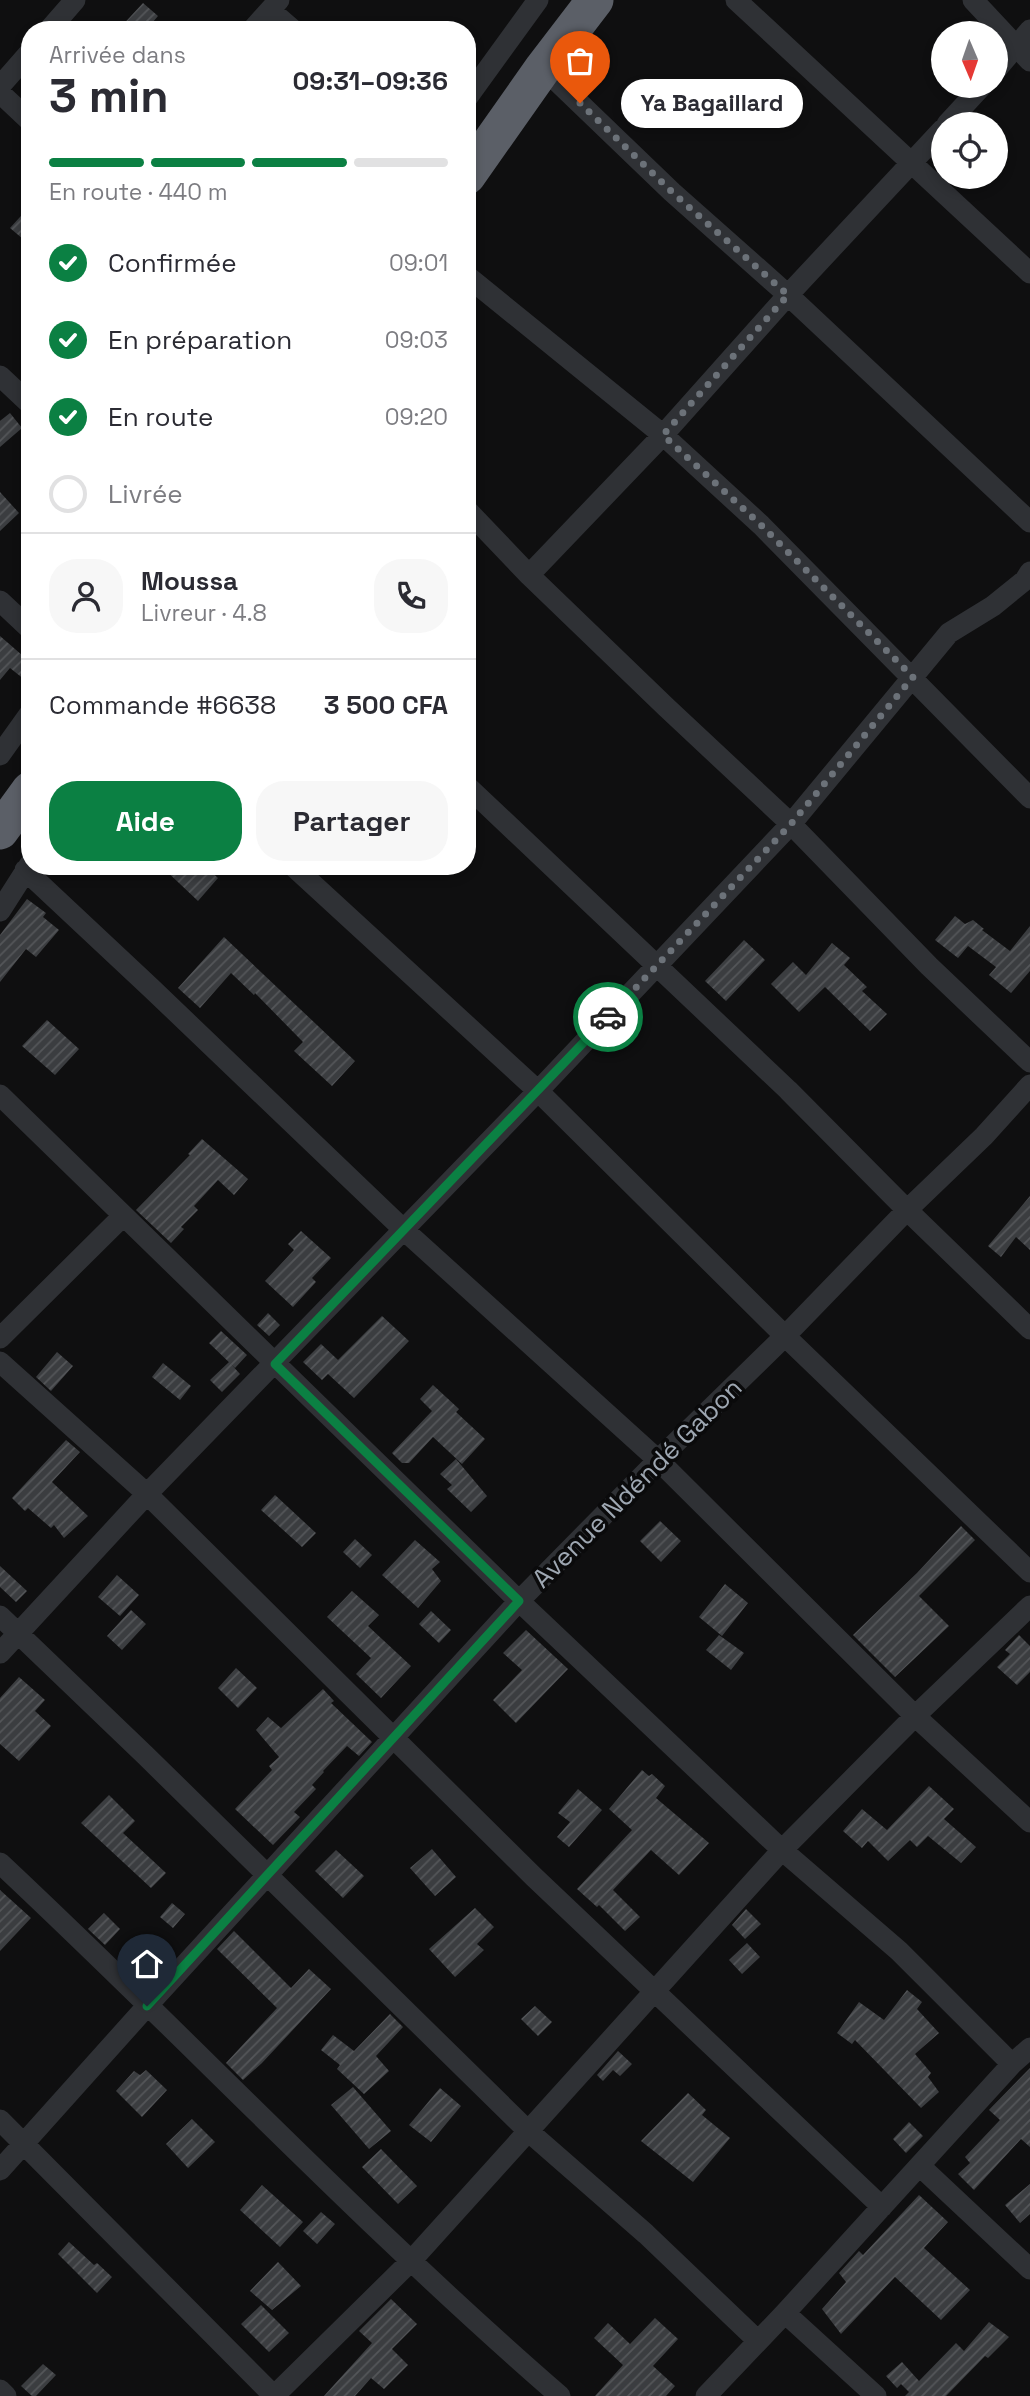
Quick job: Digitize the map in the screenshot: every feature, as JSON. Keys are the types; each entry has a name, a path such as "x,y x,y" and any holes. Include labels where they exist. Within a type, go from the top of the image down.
{"highway":[{"path":"476,163 542,68 594,0"},
{"path":"0,831 21,802"}],"street":[{"path":"57,21 75,0"},
{"path":"476,86 538,0"},
{"path":"736,0 1030,273"},
{"path":"973,0 1023,55"},
{"path":"260,21 274,5 286,21"},
{"path":"1023,55 1030,30"},
{"path":"0,86 21,62"},
{"path":"542,68 672,192 788,295 1030,522"},
{"path":"0,93 21,113"},
{"path":"958,112 971,98"},
{"path":"529,575 663,435 788,295 931,142"},
{"path":"476,283 663,435 761,525 1030,798"},
{"path":"0,376 21,396"},
{"path":"476,519 529,575 791,824 929,966 1030,1062"},
{"path":"0,1653 147,1494 538,1091 791,824 949,633 993,606 1025,580 1030,572"},
{"path":"0,601 21,621"},
{"path":"0,755 21,726"},
{"path":"476,795 788,1090 1030,1329"},
{"path":"0,911 22,875"},
{"path":"35,875 404,1230 658,1460 915,1716 1030,1822"},
{"path":"303,875 538,1091 785,1336 1030,1572"},
{"name":"Avenue Ndéndé Gabon","path":"0,2170 519,1601 785,1336 907,1210 984,1136 1030,1085"},
{"path":"0,1095 519,1601 782,1850 899,1951 1012,2063"},
{"path":"0,1338 123,1216"},
{"path":"0,1362 147,1494 534,1877 882,2207"},
{"path":"0,2120 274,2396 411,2261 782,1850 915,1716 1030,1606"},
{"path":"0,1616 527,2130 646,2234 758,2341"},
{"path":"0,1863 411,2261 560,2396"},
{"path":"706,2396 1012,2063 1030,2048"},
{"path":"920,2166 1030,2269"},
{"path":"785,2313 876,2396"},
{"path":"0,2390 6,2396"}],"building":[{"path":"143,3 158,16 154,21 126,21"},
{"path":"21,216 21,237 10,228"},
{"path":"10,413 21,429 0,447 0,421"},
{"path":"0,492 19,513 0,531"},
{"path":"0,636 21,654 21,677 10,668 0,680"},
{"path":"171,875 215,875 218,878 198,901"},
{"path":"27,899 46,913 43,917 59,930 36,957 26,949 0,982 0,935"},
{"path":"955,916 965,924 973,920 1010,951 1030,926 1030,971 1011,993 989,975 996,967 968,946 958,958 935,940"},
{"path":"224,937 355,1061 332,1086 294,1051 303,1042 255,993 254,995 231,973 200,1008 178,988"},
{"path":"744,940 765,960 726,1001 705,981"},
{"path":"832,943 850,958 844,965 867,987 862,991 887,1014 870,1031 825,987 799,1012 771,984 793,962 806,975"},
{"path":"47,1020 79,1049 55,1075 22,1046"},
{"path":"202,1139 248,1179 234,1195 218,1180 194,1206 198,1210 181,1227 184,1229 171,1243 136,1210 190,1155 188,1154"},
{"path":"1030,1196 1030,1250 1016,1237 1001,1257 988,1246"},
{"path":"301,1231 331,1258 312,1278 316,1282 293,1307 265,1281 294,1250 288,1244"},
{"path":"268,1313 280,1325 269,1336 257,1325"},
{"path":"382,1316 409,1341 354,1398 328,1374 322,1380 303,1362 321,1344 338,1360"},
{"path":"221,1331 247,1355 235,1368 209,1343"},
{"path":"57,1352 73,1366 51,1391 36,1377"},
{"path":"229,1362 240,1374 222,1392 210,1380"},
{"path":"163,1363 191,1386 180,1400 152,1377"},
{"path":"433,1385 459,1409 456,1412 485,1439 462,1464 433,1437 409,1463 402,1463 392,1453 432,1411 420,1399"},
{"path":"66,1440 80,1452 52,1482 88,1516 64,1538 54,1525 51,1528 28,1508 25,1511 12,1498"},
{"path":"456,1459 487,1496 471,1512 447,1489 452,1485 440,1474"},
{"path":"275,1495 316,1533 302,1547 261,1510"},
{"path":"660,1521 681,1541 661,1562 640,1541"},
{"path":"961,1526 975,1540 919,1596 949,1626 895,1677 853,1635"},
{"path":"355,1539 372,1555 360,1568 343,1552"},
{"path":"415,1540 440,1562 432,1569 441,1581 418,1608 382,1575"},
{"path":"0,1566 27,1591 16,1602 0,1587"},
{"path":"117,1575 139,1595 120,1616 98,1597"},
{"path":"725,1584 748,1603 722,1636 699,1617"},
{"path":"352,1591 379,1615 368,1626 411,1666 381,1698 356,1674 371,1658 327,1617"},
{"path":"131,1610 146,1624 122,1650 107,1636"},
{"path":"431,1611 451,1630 439,1643 419,1624"},
{"path":"526,1630 568,1669 516,1723 493,1700 522,1670 503,1653"},
{"path":"719,1635 744,1653 731,1670 706,1650"},
{"path":"1019,1635 1030,1646 1030,1672 1017,1685 997,1667 1010,1654 1005,1650"},
{"path":"236,1668 257,1688 238,1708 218,1688"},
{"path":"19,1677 45,1700 35,1711 51,1726 19,1761 0,1744 0,1698"},
{"path":"323,1689 334,1701 331,1703 372,1742 359,1756 347,1746 323,1771 312,1785 316,1789 294,1812 300,1817 273,1845 235,1809 272,1770 269,1766 279,1757 256,1730 268,1717 281,1728"},
{"path":"642,1770 649,1776 652,1774 665,1786 656,1798 709,1843 679,1875 651,1850 613,1890 640,1917 625,1931 599,1905 597,1907 577,1889 632,1830 609,1809"},
{"path":"929,1786 954,1809 944,1819 976,1847 961,1863 928,1836 917,1847 910,1840 888,1861 868,1841 862,1848 843,1831 862,1809 887,1830"},
{"path":"578,1789 602,1810 569,1847 557,1837 570,1822 558,1813"},
{"path":"109,1795 135,1821 123,1833 166,1873 151,1888 81,1823"},
{"path":"432,1849 456,1877 435,1896 410,1868"},
{"path":"336,1850 364,1876 343,1898 315,1871"},
{"path":"0,1890 31,1918 0,1951"},
{"path":"172,1903 185,1914 173,1928 160,1917"},
{"path":"475,1908 494,1927 477,1944 484,1950 455,1977 429,1949"},
{"path":"746,1909 761,1924 745,1939 732,1925"},
{"path":"104,1913 120,1929 105,1945 88,1929"},
{"path":"234,1931 291,1988 309,1969 331,1989 243,2080 226,2063 277,2008 217,1949"},
{"path":"747,1943 760,1957 742,1974 729,1960"},
{"path":"907,1990 922,2002 917,2009 939,2033 915,2054 931,2073 928,2077 939,2092 921,2108 855,2040 852,2044 837,2033 859,2002 884,2020"},
{"path":"535,2006 552,2022 538,2036 521,2019"},
{"path":"390,2014 403,2027 376,2056 389,2071 364,2094 337,2069 340,2065 321,2050 333,2035 354,2051"},
{"path":"618,2051 632,2064 620,2076 613,2070 603,2081 597,2075"},
{"path":"1030,2068 1030,2147 1021,2139 974,2190 958,2174 970,2163 965,2157 1000,2120 989,2110"},
{"path":"146,2070 167,2090 142,2117 116,2091 134,2071 140,2075"},
{"path":"353,2087 391,2131 369,2149 331,2105"},
{"path":"440,2088 461,2106 431,2142 409,2125"},
{"path":"688,2093 706,2110 702,2115 730,2138 693,2182 641,2141"},
{"path":"192,2119 215,2142 188,2168 166,2144"},
{"path":"909,2122 923,2136 906,2153 893,2139"},
{"path":"381,2149 417,2186 398,2204 362,2167"},
{"path":"1030,2184 1030,2214 1020,2223 1005,2205"},
{"path":"262,2185 303,2222 280,2247 240,2210"},
{"path":"919,2195 948,2222 924,2248 970,2290 941,2320 895,2277 841,2334 822,2309 846,2282 839,2273 859,2251 863,2255"},
{"path":"321,2212 335,2224 317,2244 303,2231"},
{"path":"69,2242 112,2277 97,2293 58,2254"},
{"path":"278,2262 301,2286 272,2310 250,2291"},
{"path":"391,2299 417,2324 392,2349 408,2365 384,2389 371,2378 355,2396 324,2396 372,2343 359,2331"},
{"path":"261,2305 289,2333 269,2352 241,2324"},
{"path":"655,2318 678,2339 653,2366 675,2386 666,2396 595,2396 623,2365 594,2338 608,2323 630,2344"},
{"path":"989,2322 1009,2337 988,2358 985,2356 946,2396 905,2396 909,2392 901,2384 897,2388 886,2376 902,2362 919,2381 956,2343 964,2351"},
{"path":"43,2364 56,2375 36,2396 32,2396 21,2386"}],"way so far":[{"path":"580,103 672,192 788,295 663,435 761,525 913,677 791,824 608,1017"}],"place":[{"name":"Ya Bagaillard","path":"580,103"}],"route":[{"path":"147,2006 519,1601 275,1364 608,1017"}]}
